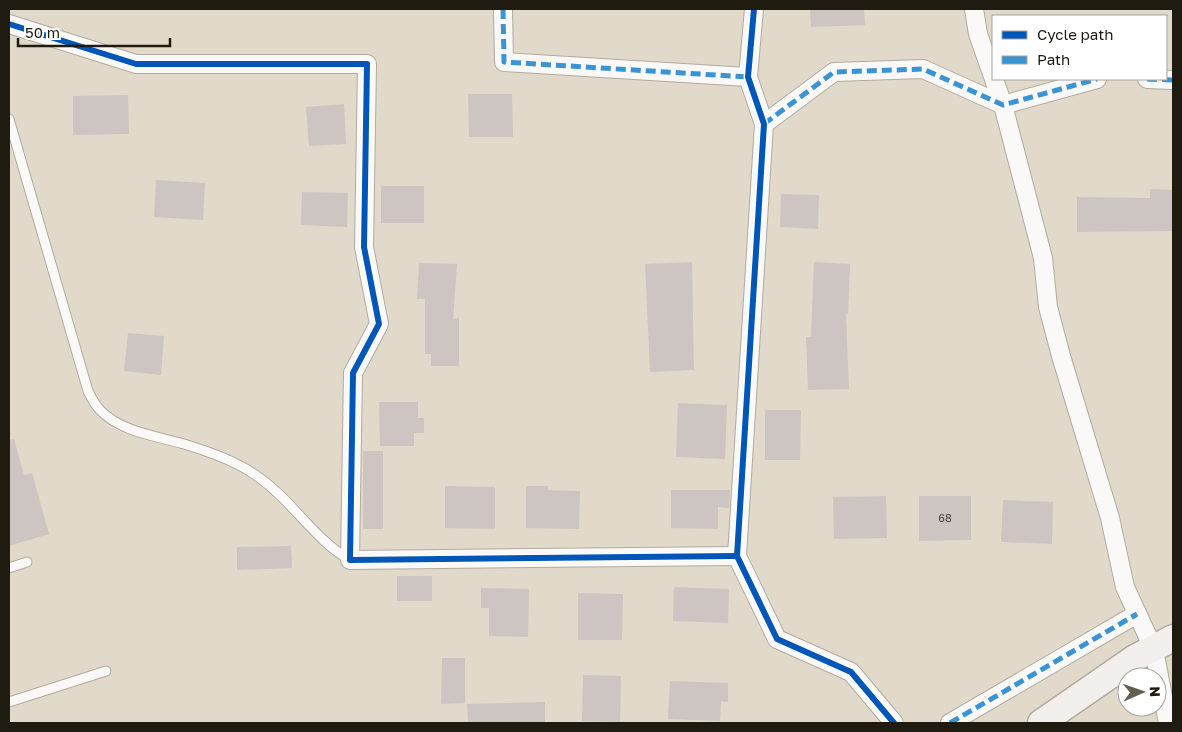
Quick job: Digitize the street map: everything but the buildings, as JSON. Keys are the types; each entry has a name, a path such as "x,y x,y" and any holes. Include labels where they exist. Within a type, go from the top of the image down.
{"street":[{"path":"503,9 504,62 748,77"},
{"path":"754,9 748,77 764,124 737,556 777,639 851,672 894,723"},
{"path":"974,9 978,34 992,74"},
{"path":"9,24 136,64 367,64 364,247 379,324 353,373 350,560 737,556"},
{"path":"764,124 834,72 923,69 1003,105 1093,80"},
{"path":"994,80 1003,105 1043,258 1048,307 1059,348 1110,518 1125,587 1154,649 1168,723"},
{"path":"950,723 1137,614"},
{"path":"1042,723 1154,649"}],"lane":[{"path":"9,120 88,391 100,410 117,424 186,445 252,472 277,490 327,544 350,560"},
{"path":"9,568 28,562"},
{"path":"9,702 106,671"}],"marked path":[{"path":"503,9 504,62 748,77"},
{"path":"764,124 834,72 923,69 1003,105 1093,80"},
{"path":"1167,80 1173,80"},
{"path":"950,723 1137,614"}],"cycle path":[{"path":"754,9 748,77 764,124 737,556 777,639 851,672 894,723"},
{"path":"9,24 136,64 367,64 364,247 379,324 353,373 350,560 737,556"}]}
